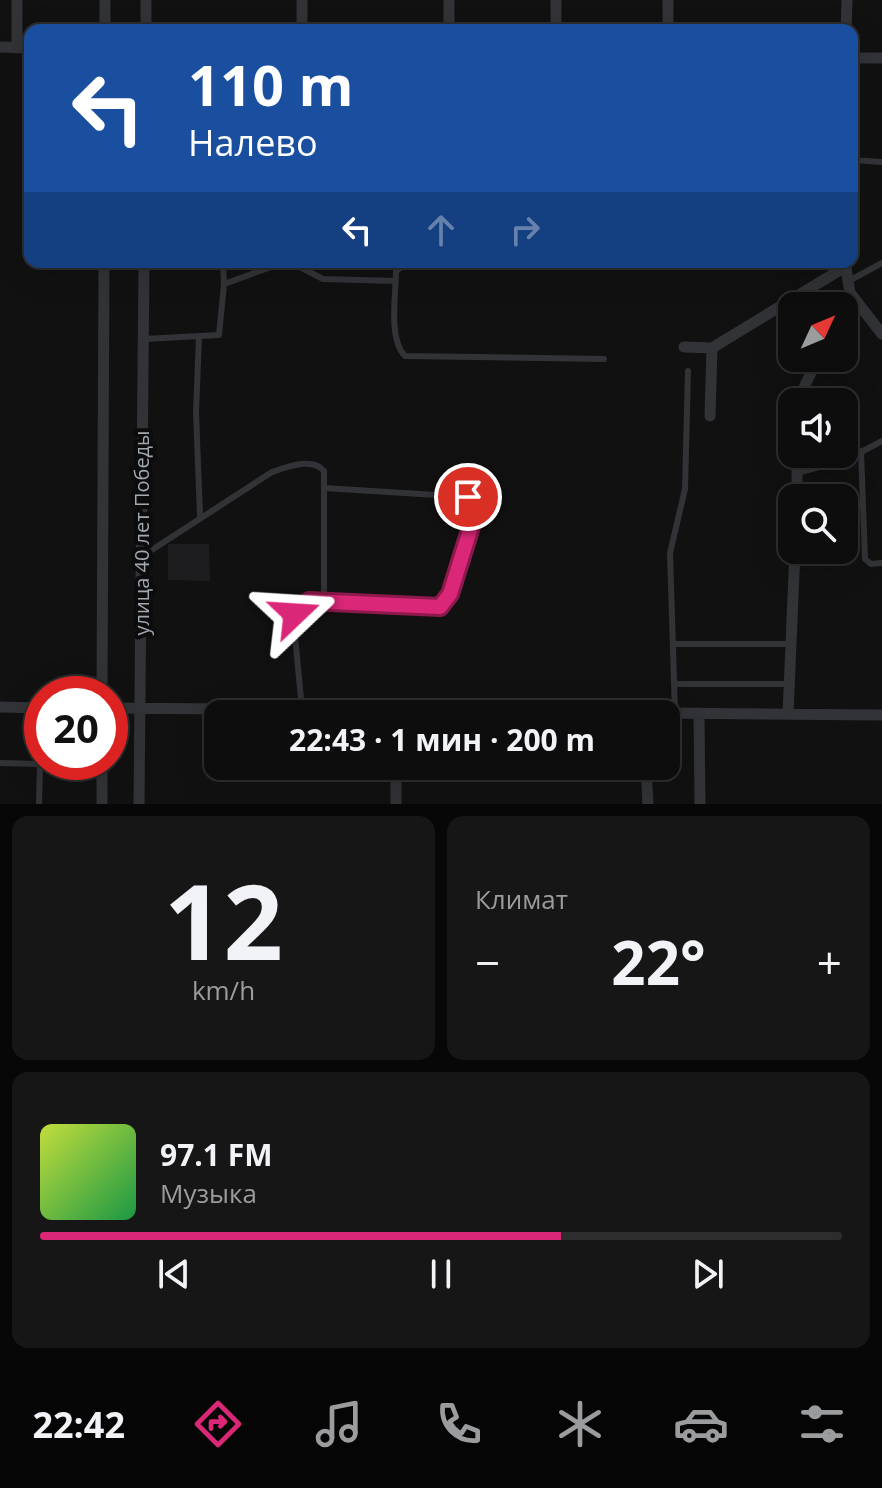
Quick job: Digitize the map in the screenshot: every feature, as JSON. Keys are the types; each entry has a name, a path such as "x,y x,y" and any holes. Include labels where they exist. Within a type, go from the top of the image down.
{"street":[{"path":"0,47 24,48 17,0"},
{"path":"105,0 105,24"},
{"path":"146,0 146,24"},
{"path":"302,0 302,24"},
{"path":"449,0 449,24"},
{"path":"556,0 556,24"},
{"path":"668,0 668,24"},
{"path":"846,24 847,0"},
{"path":"858,58 882,58"},
{"name":"улица 40 лет Победы","path":"102,676 104,268"},
{"name":"улица 40 лет Победы","path":"139,804 144,268"},
{"path":"684,347 712,348 840,268"},
{"path":"845,268 847,292"},
{"path":"848,288 882,334"},
{"path":"710,416 712,348"},
{"path":"797,468 797,484"},
{"path":"788,714 795,564"},
{"path":"0,707 24,708"},
{"path":"128,708 204,708"},
{"path":"680,713 882,715"},
{"path":"699,713 700,804"},
{"path":"102,780 102,804"},
{"path":"396,780 396,804"},
{"path":"647,780 648,804"}],"lane":[{"path":"858,160 882,162"},
{"path":"848,288 882,263"},
{"path":"143,339 212,338 222,332 223,268"},
{"path":"224,284 271,268"},
{"path":"300,268 323,279 396,281"},
{"path":"398,268 396,333 398,349 405,356 604,359"},
{"path":"199,337 196,412 200,516"},
{"path":"675,700 670,553 685,489 688,371"},
{"path":"858,452 882,441"},
{"path":"861,451 865,559 871,564 882,563"},
{"path":"141,557 272,472 296,465 320,466 324,488 324,601"},
{"path":"797,473 811,468"},
{"path":"301,700 295,614 309,601 440,607 450,594 476,511 468,497 444,493 324,488"},
{"path":"673,644 793,644"},
{"path":"674,684 790,684"},
{"path":"0,763 40,764 39,804"}],"shaded area":[{"path":"168,544 209,544 210,581 168,580"}],"route":[{"path":"295,614 309,601 440,607 450,594 476,511 468,497"}]}
